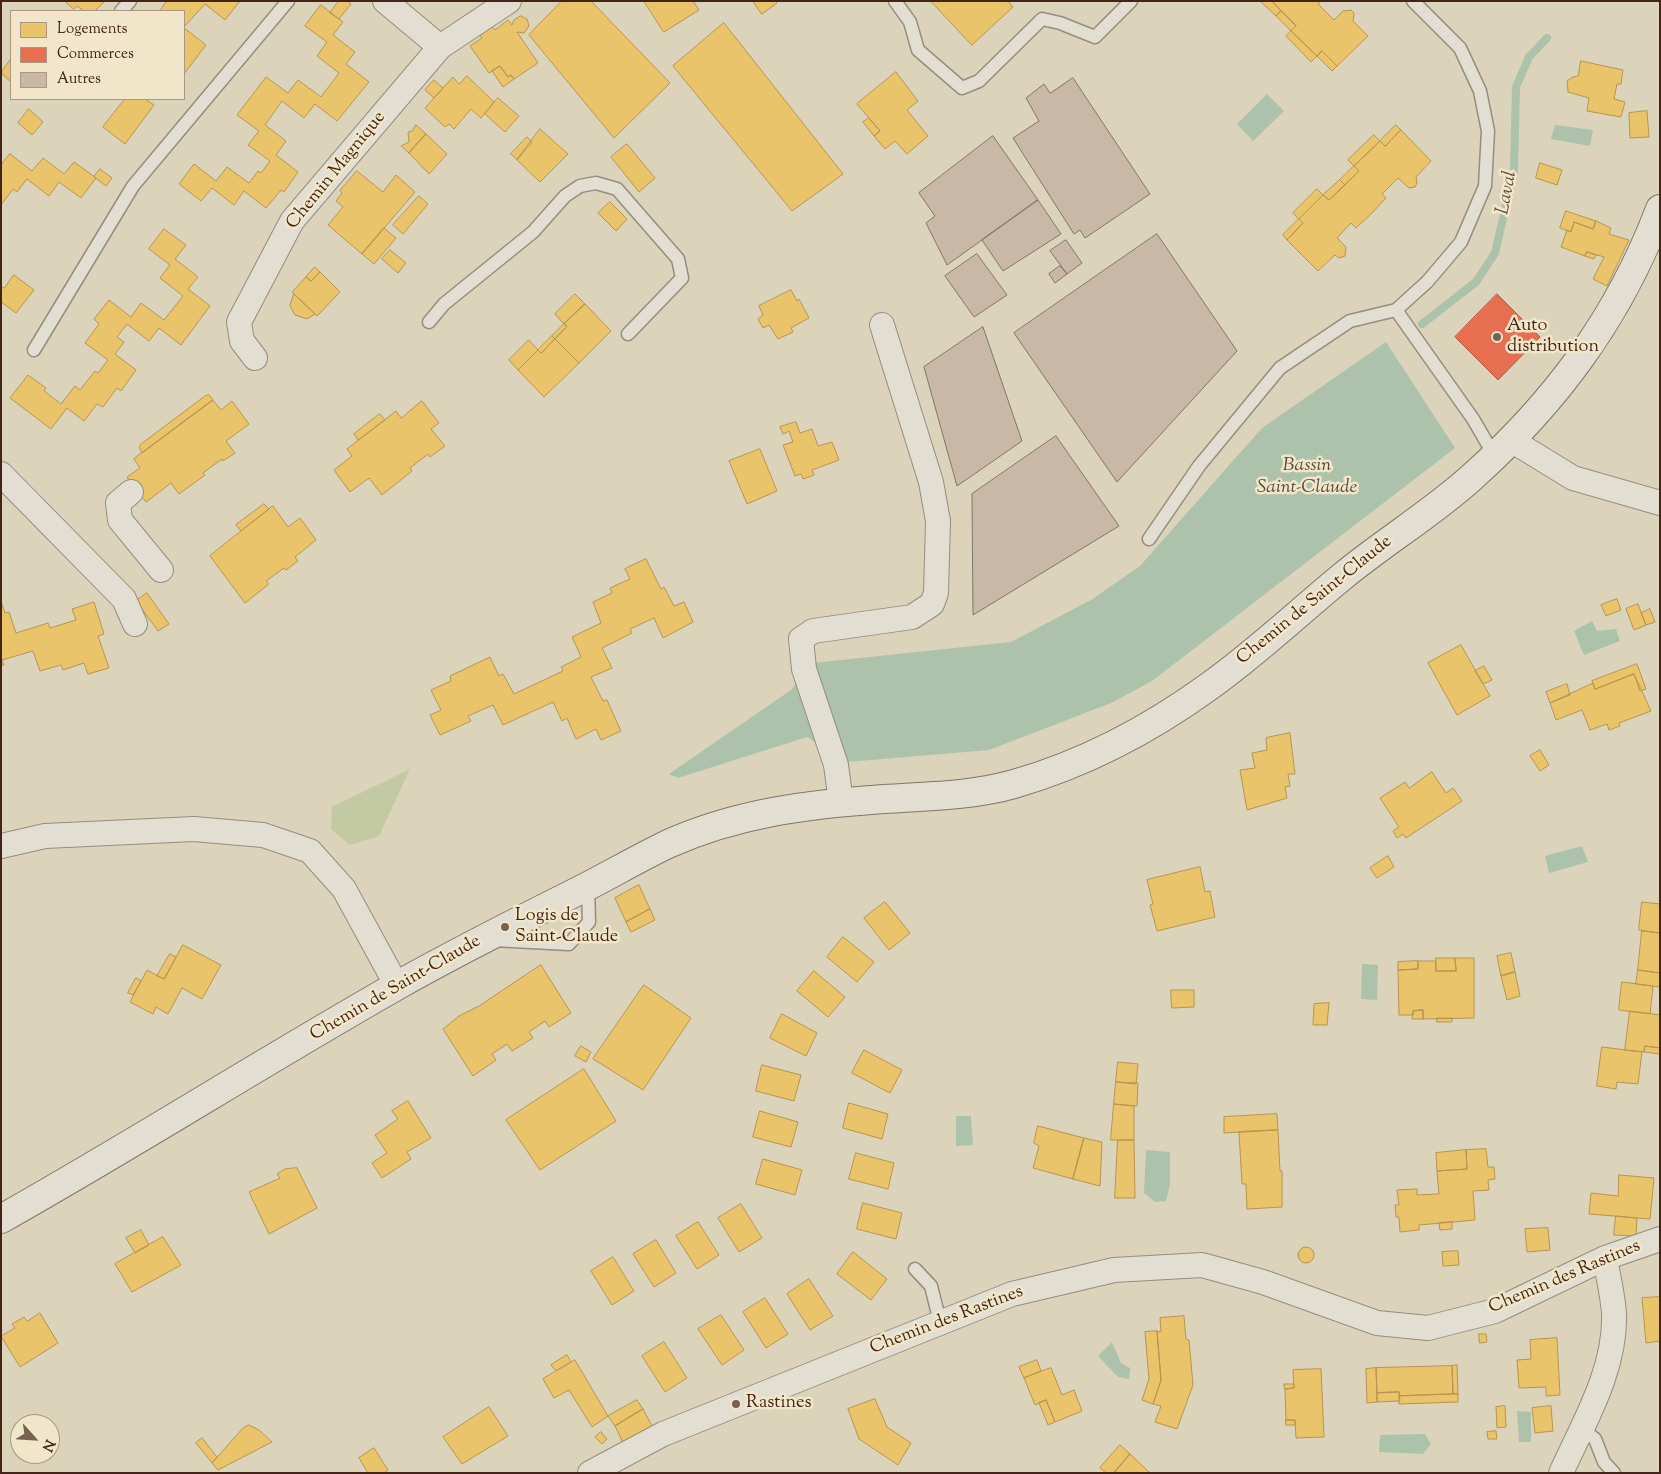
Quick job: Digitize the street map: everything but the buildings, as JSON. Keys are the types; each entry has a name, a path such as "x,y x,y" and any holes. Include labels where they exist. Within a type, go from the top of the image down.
{"street":[{"path":"385,1 440,47"},
{"name":"Chemin Magnique","path":"256,358 242,341 240,322 292,221 440,47 509,1"},
{"name":"Chemin de Saint-Claude","path":"1,1219 480,939 669,844 710,827 782,808 960,794 1010,786 1062,768 1123,740 1211,685 1362,560 1467,481 1503,448 1550,398 1592,343 1620,298 1649,238 1660,209"},
{"path":"840,802 836,765 804,669 801,638 813,631 912,617 932,604 936,593 938,521 931,482 882,325"},
{"path":"1503,448 1573,478 1660,503"},
{"path":"1,474 124,599 136,624"},
{"path":"131,492 118,503 120,520 161,570"},
{"path":"1,846 45,836 194,828 263,835 310,851 344,889 397,986"},
{"name":"Chemin des Rastines","path":"590,1473 663,1434 1012,1294 1114,1270 1202,1265 1263,1282 1376,1324 1428,1328 1495,1310 1605,1258 1660,1239"},
{"path":"1562,1473 1597,1392 1612,1348 1614,1314 1605,1258"}],"lane":[{"path":"34,350 133,186 288,1"},
{"path":"895,1 910,22 918,50 962,88 979,80 1042,19 1060,23 1095,37 1131,1"},
{"path":"1149,539 1199,466 1280,368 1350,321 1396,310 1427,282 1460,242 1485,186 1488,131 1480,91 1460,48 1413,1"},
{"path":"429,322 444,304 533,232 565,196 580,186 596,182 617,189 678,259 682,278 628,334"},
{"path":"1396,310 1473,419 1503,448"},
{"path":"480,939 571,950 588,922 588,886"},
{"path":"915,1269 931,1286 940,1322"},
{"path":"1581,1428 1595,1439 1604,1462 1614,1473"}],"shaded area":[{"path":"410,769 379,836 350,845 331,829 332,807"}],"water":[{"path":"1267,94 1284,111 1253,141 1237,124"},
{"path":"1555,125 1593,130 1590,146 1551,139"},
{"name":"Bassin Saint-Claude","path":"1386,342 1455,448 1152,681 1111,703 989,750 847,762 807,737 678,778 669,774 791,690 813,663 1011,642 1091,600 1140,566 1262,428"},
{"path":"1592,621 1597,631 1616,629 1620,641 1584,655 1574,631"},
{"path":"1582,846 1588,862 1549,873 1545,856"},
{"path":"1362,964 1378,965 1377,1000 1361,999"},
{"path":"956,1116 971,1116 973,1145 956,1146"},
{"path":"1146,1150 1170,1152 1170,1184 1166,1201 1155,1202 1144,1193"},
{"path":"1112,1342 1121,1363 1130,1368 1129,1379 1118,1377 1098,1356"},
{"path":"1517,1411 1531,1412 1531,1442 1519,1442"},
{"path":"1425,1434 1431,1444 1423,1454 1379,1452 1380,1435"}],"waterway":[{"name":"Laval","path":"1422,324 1476,282 1495,253 1514,171 1516,87 1529,57 1547,38"}],"place":[{"name":"Auto distribution","path":"1497,337"},
{"name":"Logis de Saint-Claude","path":"505,927"},
{"name":"Rastines","path":"736,1404"}]}
